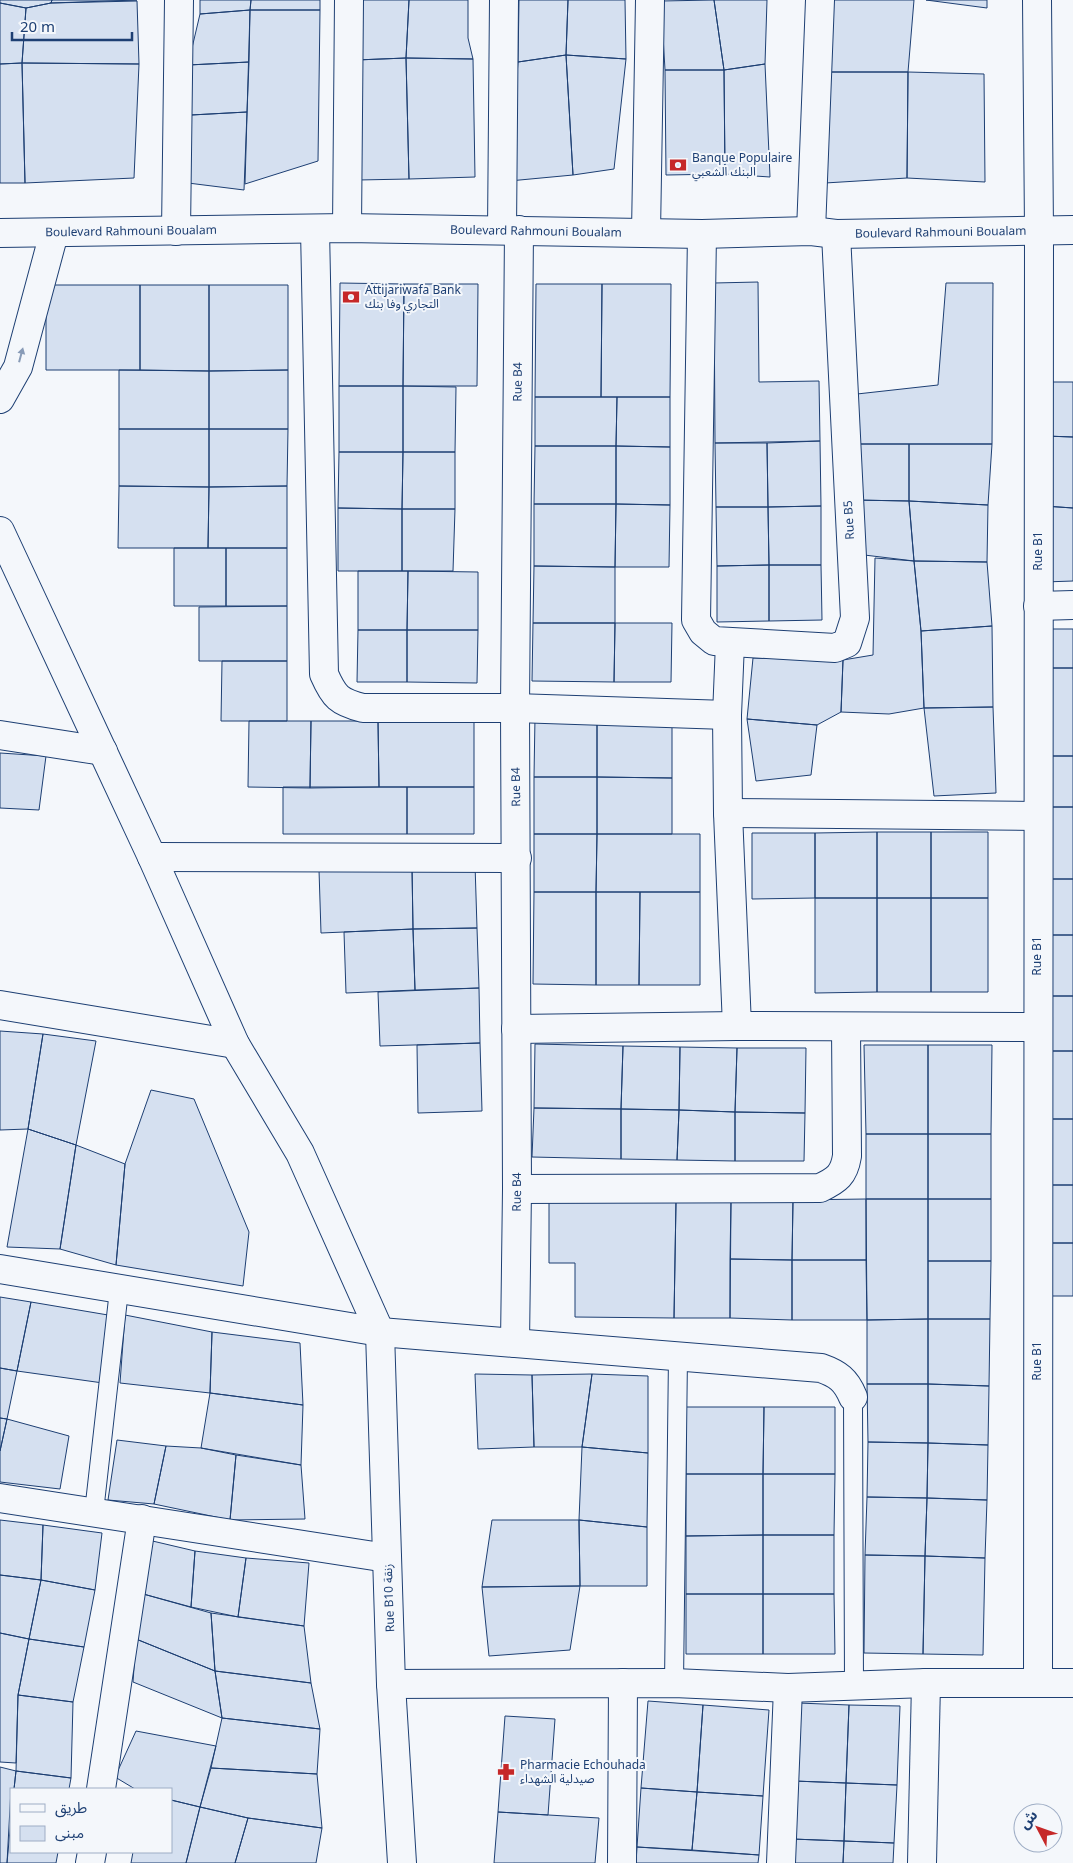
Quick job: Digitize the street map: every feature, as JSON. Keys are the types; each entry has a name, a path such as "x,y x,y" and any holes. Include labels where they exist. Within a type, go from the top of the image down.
{"street":[{"path":"176,231 179,0"},
{"path":"347,228 349,0"},
{"name":"Rue B4","path":"504,0 511,230 517,858 515,1343"},
{"path":"646,232 650,0"},
{"name":"Rue B5","path":"702,234 696,620 708,638 730,643 835,648 847,643 855,618 824,232 820,0"},
{"name":"Rue B1","path":"1037,0 1039,230 1037,816 1038,1683"},
{"name":"Boulevard Rahmouni Boualam","path":"0,232 54,233 347,228 702,234 1073,230"},
{"path":"315,229 324,674 332,691 344,703 363,708 515,708 726,715"},
{"path":"0,399 18,367 54,233"},
{"path":"0,531 152,857 235,1044 300,1153 380,1332"},
{"path":"1038,606 1073,605"},
{"path":"730,643 726,715 737,1026"},
{"path":"0,735 103,751"},
{"path":"728,813 1037,816"},
{"path":"152,857 517,858"},
{"path":"0,1005 235,1044"},
{"path":"516,1029 737,1026 846,1028 1037,1027"},
{"path":"517,1188 820,1188 837,1180 845,1170 847,1156 846,1028"},
{"path":"0,1269 380,1332 821,1368 836,1374 847,1383 853,1397"},
{"name":"Rue B10 زنقة","path":"380,1332 391,1684 402,1863"},
{"path":"0,1498 388,1558"},
{"path":"101,1788 142,1519"},
{"path":"922,1863 926,1683"},
{"path":"391,1684 674,1684 788,1688 926,1683 1073,1684"},
{"path":"622,1863 623,1684"},
{"path":"781,1863 788,1688"}],"lane":[{"path":"94,1512 120,1290"},
{"path":"674,1684 678,1356"},
{"path":"853,1397 854,1685"}],"building":[{"path":"0,0 52,0 51,3 26,8 0,3"},
{"path":"52,0 137,0 51,3"},
{"path":"200,0 251,0 250,10 200,14"},
{"path":"251,0 320,0 320,10 250,10"},
{"path":"358,0 409,0 406,58 356,60"},
{"path":"409,0 468,0 468,38 473,59 406,58"},
{"path":"519,0 568,0 566,55 518,62"},
{"path":"568,0 625,0 626,59 566,55"},
{"path":"714,0 767,0 765,64 724,70"},
{"path":"714,0 724,70 665,70 661,1"},
{"path":"832,0 914,0 908,72 825,72"},
{"path":"926,0 987,0 987,8"},
{"path":"137,1 139,64 22,63 26,8 51,3"},
{"path":"0,3 26,8 22,63 0,64"},
{"path":"250,10 320,10 318,161 245,184"},
{"path":"250,10 249,62 188,65 200,14"},
{"path":"566,55 626,59 614,169 573,175"},
{"path":"566,55 573,175 509,181 518,62"},
{"path":"406,58 473,59 475,177 409,179"},
{"path":"406,58 409,179 358,180 356,60"},
{"path":"249,62 247,112 191,115 188,65"},
{"path":"22,63 25,183 0,183 0,64"},
{"path":"22,63 139,64 134,178 25,183"},
{"path":"765,64 770,177 725,174 724,70"},
{"path":"665,70 724,70 725,174 666,175"},
{"path":"825,72 908,72 907,178 825,183"},
{"path":"908,72 984,74 985,182 907,178"},
{"path":"247,112 244,190 188,183 191,115"},
{"path":"758,282 759,382 819,381 820,441 715,443 714,283"},
{"path":"340,283 404,284 403,386 339,386"},
{"path":"946,283 993,283 992,444 858,444 857,394 938,385"},
{"path":"404,284 478,284 477,386 403,386"},
{"path":"536,284 602,284 601,397 535,397"},
{"path":"602,284 671,284 670,397 601,397"},
{"path":"46,285 140,285 140,370 46,370"},
{"path":"140,285 209,285 209,371 140,370"},
{"path":"209,285 288,285 288,370 209,371"},
{"path":"119,370 209,371 209,429 119,429"},
{"path":"288,370 288,429 209,429 209,371"},
{"path":"1046,382 1073,382 1073,437 1045,436"},
{"path":"339,386 403,386 403,452 339,452"},
{"path":"403,386 456,387 455,452 403,452"},
{"path":"535,397 617,397 616,446 535,446"},
{"path":"617,397 670,397 670,447 616,446"},
{"path":"119,429 209,429 209,487 119,486"},
{"path":"209,429 288,429 287,486 209,487"},
{"path":"1045,436 1073,437 1073,508 1044,506"},
{"path":"820,441 821,506 768,507 767,443"},
{"path":"715,443 767,443 768,507 716,507"},
{"path":"858,444 909,444 909,501 854,500"},
{"path":"909,444 992,444 988,505 909,501"},
{"path":"535,446 616,446 616,504 534,504"},
{"path":"616,446 670,447 670,505 616,504"},
{"path":"339,452 403,452 402,509 338,508"},
{"path":"403,452 455,452 455,509 402,509"},
{"path":"119,486 209,487 208,548 118,548"},
{"path":"287,486 287,548 208,548 209,487"},
{"path":"854,500 909,501 914,561 856,554"},
{"path":"909,501 988,505 987,562 914,561"},
{"path":"534,504 616,504 615,567 534,566"},
{"path":"616,504 670,505 669,567 615,567"},
{"path":"821,506 821,565 769,565 768,507"},
{"path":"1044,506 1073,508 1073,581 1044,582"},
{"path":"716,507 768,507 769,565 717,566"},
{"path":"338,508 402,509 402,571 338,571"},
{"path":"402,509 455,509 453,571 402,571"},
{"path":"174,548 226,548 226,606 174,606"},
{"path":"226,548 287,548 287,606 226,606"},
{"path":"875,558 914,561 921,631 924,708 889,714 841,712 843,660 873,655"},
{"path":"914,561 987,562 992,626 921,631"},
{"path":"769,565 821,565 822,620 769,621"},
{"path":"769,565 769,621 717,622 717,566"},
{"path":"534,566 615,567 615,623 533,623"},
{"path":"358,571 408,571 407,630 358,630"},
{"path":"408,571 478,572 478,630 407,630"},
{"path":"287,606 287,661 199,661 199,607"},
{"path":"533,623 615,623 614,682 532,681"},
{"path":"615,623 672,623 671,682 614,682"},
{"path":"992,626 993,707 924,708 921,631"},
{"path":"1045,629 1073,629 1073,668 1044,668"},
{"path":"358,630 407,630 407,682 357,682"},
{"path":"407,630 478,630 477,683 407,682"},
{"path":"753,658 843,660 841,712 817,725 747,719"},
{"path":"222,661 287,661 287,721 221,721"},
{"path":"1044,668 1073,668 1073,756 1045,756"},
{"path":"993,707 996,793 934,796 924,708"},
{"path":"535,717 597,717 597,777 534,777"},
{"path":"597,717 672,717 672,778 597,777"},
{"path":"747,719 817,725 811,775 756,781"},
{"path":"249,721 311,721 310,788 248,787"},
{"path":"311,721 378,721 379,787 310,788"},
{"path":"378,721 474,721 474,787 379,787"},
{"path":"0,753 46,756 39,810 0,808"},
{"path":"1045,756 1073,756 1073,807 1044,807"},
{"path":"534,777 597,777 597,834 534,834"},
{"path":"597,777 672,778 672,834 597,834"},
{"path":"283,787 407,787 407,834 283,834"},
{"path":"407,787 474,787 474,834 407,834"},
{"path":"1044,807 1073,807 1073,879 1045,879"},
{"path":"877,832 877,898 815,898 815,833"},
{"path":"877,832 931,832 931,898 877,898"},
{"path":"931,832 988,832 988,898 931,898"},
{"path":"752,833 815,833 815,898 752,899"},
{"path":"534,834 597,834 596,892 534,892"},
{"path":"597,834 700,834 700,892 596,892"},
{"path":"475,864 477,928 413,929 412,867"},
{"path":"412,867 413,929 321,933 319,870"},
{"path":"1045,879 1073,879 1073,935 1044,935"},
{"path":"534,892 596,892 596,985 533,984"},
{"path":"596,892 640,892 639,985 596,985"},
{"path":"640,892 700,892 700,985 639,985"},
{"path":"815,898 877,898 877,992 815,993"},
{"path":"877,898 931,898 931,992 877,992"},
{"path":"931,898 988,898 988,992 931,992"},
{"path":"477,928 479,988 415,990 413,929"},
{"path":"413,929 415,990 346,993 344,932"},
{"path":"1044,935 1073,935 1073,996 1044,996"},
{"path":"479,988 480,1043 380,1046 378,992"},
{"path":"1044,996 1073,996 1073,1051 1044,1051"},
{"path":"0,1031 43,1034 28,1129 0,1130"},
{"path":"43,1034 96,1041 76,1145 28,1129"},
{"path":"480,1043 482,1111 418,1113 417,1045"},
{"path":"535,1044 623,1046 621,1109 534,1108"},
{"path":"864,1045 928,1045 928,1134 866,1134"},
{"path":"928,1045 992,1045 991,1134 928,1134"},
{"path":"623,1046 680,1047 679,1110 621,1109"},
{"path":"680,1047 737,1048 735,1112 679,1110"},
{"path":"737,1048 806,1048 805,1113 735,1112"},
{"path":"1044,1051 1073,1051 1073,1119 1044,1119"},
{"path":"151,1090 194,1099 249,1232 243,1286 116,1265 125,1164"},
{"path":"534,1108 621,1109 621,1159 532,1157"},
{"path":"621,1109 679,1110 677,1160 621,1159"},
{"path":"679,1110 735,1112 735,1161 677,1160"},
{"path":"735,1112 805,1113 804,1161 735,1161"},
{"path":"1044,1119 1073,1119 1073,1185 1044,1185"},
{"path":"28,1129 76,1145 60,1249 7,1247"},
{"path":"866,1134 928,1134 928,1199 866,1199"},
{"path":"928,1134 991,1134 991,1199 928,1199"},
{"path":"76,1145 125,1164 116,1265 60,1249"},
{"path":"1044,1185 1073,1185 1073,1243 1044,1243"},
{"path":"866,1199 866,1260 792,1260 793,1200"},
{"path":"866,1199 928,1199 928,1319 867,1320"},
{"path":"928,1199 991,1199 991,1261 928,1261"},
{"path":"549,1200 676,1201 674,1318 575,1317 575,1263 549,1263"},
{"path":"793,1200 792,1260 730,1259 731,1201"},
{"path":"676,1201 731,1201 730,1318 674,1318"},
{"path":"1044,1243 1073,1243 1073,1296 1044,1296"},
{"path":"730,1259 792,1260 792,1320 730,1318"},
{"path":"792,1260 866,1260 867,1320 792,1320"},
{"path":"928,1261 991,1261 990,1319 928,1319"},
{"path":"0,1297 31,1302 17,1371 0,1368"},
{"path":"31,1302 108,1315 103,1383 17,1371"},
{"path":"125,1315 212,1332 210,1393 120,1383"},
{"path":"928,1319 990,1319 989,1386 928,1384"},
{"path":"928,1319 928,1384 867,1384 867,1320"},
{"path":"212,1332 300,1343 303,1405 210,1393"},
{"path":"0,1368 17,1371 7,1419 0,1418"},
{"path":"475,1374 532,1375 534,1447 478,1449"},
{"path":"592,1374 582,1447 534,1447 532,1375"},
{"path":"592,1374 648,1376 648,1453 582,1447"},
{"path":"867,1384 928,1384 928,1443 868,1442"},
{"path":"928,1384 989,1386 988,1445 928,1443"},
{"path":"210,1393 303,1405 301,1465 201,1448"},
{"path":"686,1407 764,1407 763,1474 686,1474"},
{"path":"764,1407 835,1407 835,1474 763,1474"},
{"path":"0,1418 7,1419 0,1451"},
{"path":"7,1419 69,1436 60,1489 0,1482 0,1451"},
{"path":"117,1440 166,1446 154,1504 108,1500"},
{"path":"868,1442 928,1443 927,1498 867,1497"},
{"path":"928,1443 988,1445 987,1500 927,1498"},
{"path":"166,1446 201,1448 236,1455 230,1520 154,1504"},
{"path":"582,1447 648,1453 647,1527 579,1520"},
{"path":"236,1455 301,1465 305,1519 230,1520"},
{"path":"686,1474 763,1474 763,1535 686,1536"},
{"path":"763,1474 835,1474 834,1535 763,1535"},
{"path":"867,1497 927,1498 925,1556 865,1555"},
{"path":"927,1498 987,1500 985,1558 925,1556"},
{"path":"0,1520 43,1525 41,1580 0,1575"},
{"path":"492,1520 579,1520 580,1586 482,1587"},
{"path":"579,1520 647,1527 647,1586 580,1586"},
{"path":"43,1525 102,1533 95,1590 41,1580"},
{"path":"763,1535 834,1535 834,1594 763,1594"},
{"path":"763,1535 763,1594 686,1594 686,1536"},
{"path":"144,1539 195,1551 191,1607 136,1592"},
{"path":"195,1551 246,1558 238,1617 191,1607"},
{"path":"865,1555 925,1556 923,1654 864,1653"},
{"path":"925,1556 985,1558 983,1655 923,1654"},
{"path":"246,1558 309,1563 304,1626 238,1617"},
{"path":"0,1575 41,1580 29,1639 0,1633"},
{"path":"41,1580 95,1590 84,1647 29,1639"},
{"path":"580,1586 570,1650 489,1656 482,1587"},
{"path":"136,1592 211,1613 215,1671 136,1639"},
{"path":"686,1594 763,1594 763,1654 686,1654"},
{"path":"763,1594 834,1594 835,1654 763,1654"},
{"path":"211,1613 304,1626 311,1683 215,1671"},
{"path":"0,1633 29,1639 18,1695 16,1763 0,1762"},
{"path":"29,1639 84,1647 73,1702 18,1695"},
{"path":"136,1639 215,1671 222,1718 133,1682"},
{"path":"215,1671 311,1683 320,1729 222,1718"},
{"path":"18,1695 73,1702 71,1778 16,1771"},
{"path":"648,1701 703,1705 697,1792 641,1788"},
{"path":"798,1703 849,1705 846,1783 794,1781"},
{"path":"703,1705 769,1710 763,1796 697,1792"},
{"path":"849,1705 900,1706 897,1785 846,1783"},
{"path":"505,1716 555,1719 548,1815 498,1812"},
{"path":"222,1718 320,1729 317,1774 211,1768"},
{"path":"136,1731 216,1746 200,1807 172,1800 172,1788 133,1788 115,1777"},
{"path":"0,1767 16,1771 14,1788 10,1788 7,1863 0,1863"},
{"path":"211,1768 317,1774 322,1828 248,1818 200,1807"},
{"path":"16,1771 71,1778 69,1788 14,1788"},
{"path":"794,1781 846,1783 844,1841 792,1839"},
{"path":"846,1783 897,1785 894,1843 844,1841"},
{"path":"641,1788 697,1792 692,1850 637,1847"},
{"path":"697,1792 763,1796 759,1855 692,1850"},
{"path":"172,1800 200,1807 186,1863 131,1863 133,1853 172,1853"},
{"path":"200,1807 248,1818 235,1863 186,1863"},
{"path":"498,1812 599,1818 595,1863 494,1863"},
{"path":"248,1818 322,1828 316,1863 235,1863"},
{"path":"10,1830 10,1853 58,1853 56,1863 7,1863"},
{"path":"792,1839 844,1841 843,1863 791,1863"},
{"path":"844,1841 894,1843 893,1863 843,1863"},
{"path":"637,1847 759,1855 758,1863 636,1863"}],"place":[{"name":"Banque Populaire البنك الشعبي","path":"678,165"},
{"name":"Attijariwafa Bank التجاري وفا بنك","path":"351,297"},
{"name":"Pharmacie Echouhada صيدلية الشهداء","path":"506,1772"}]}
